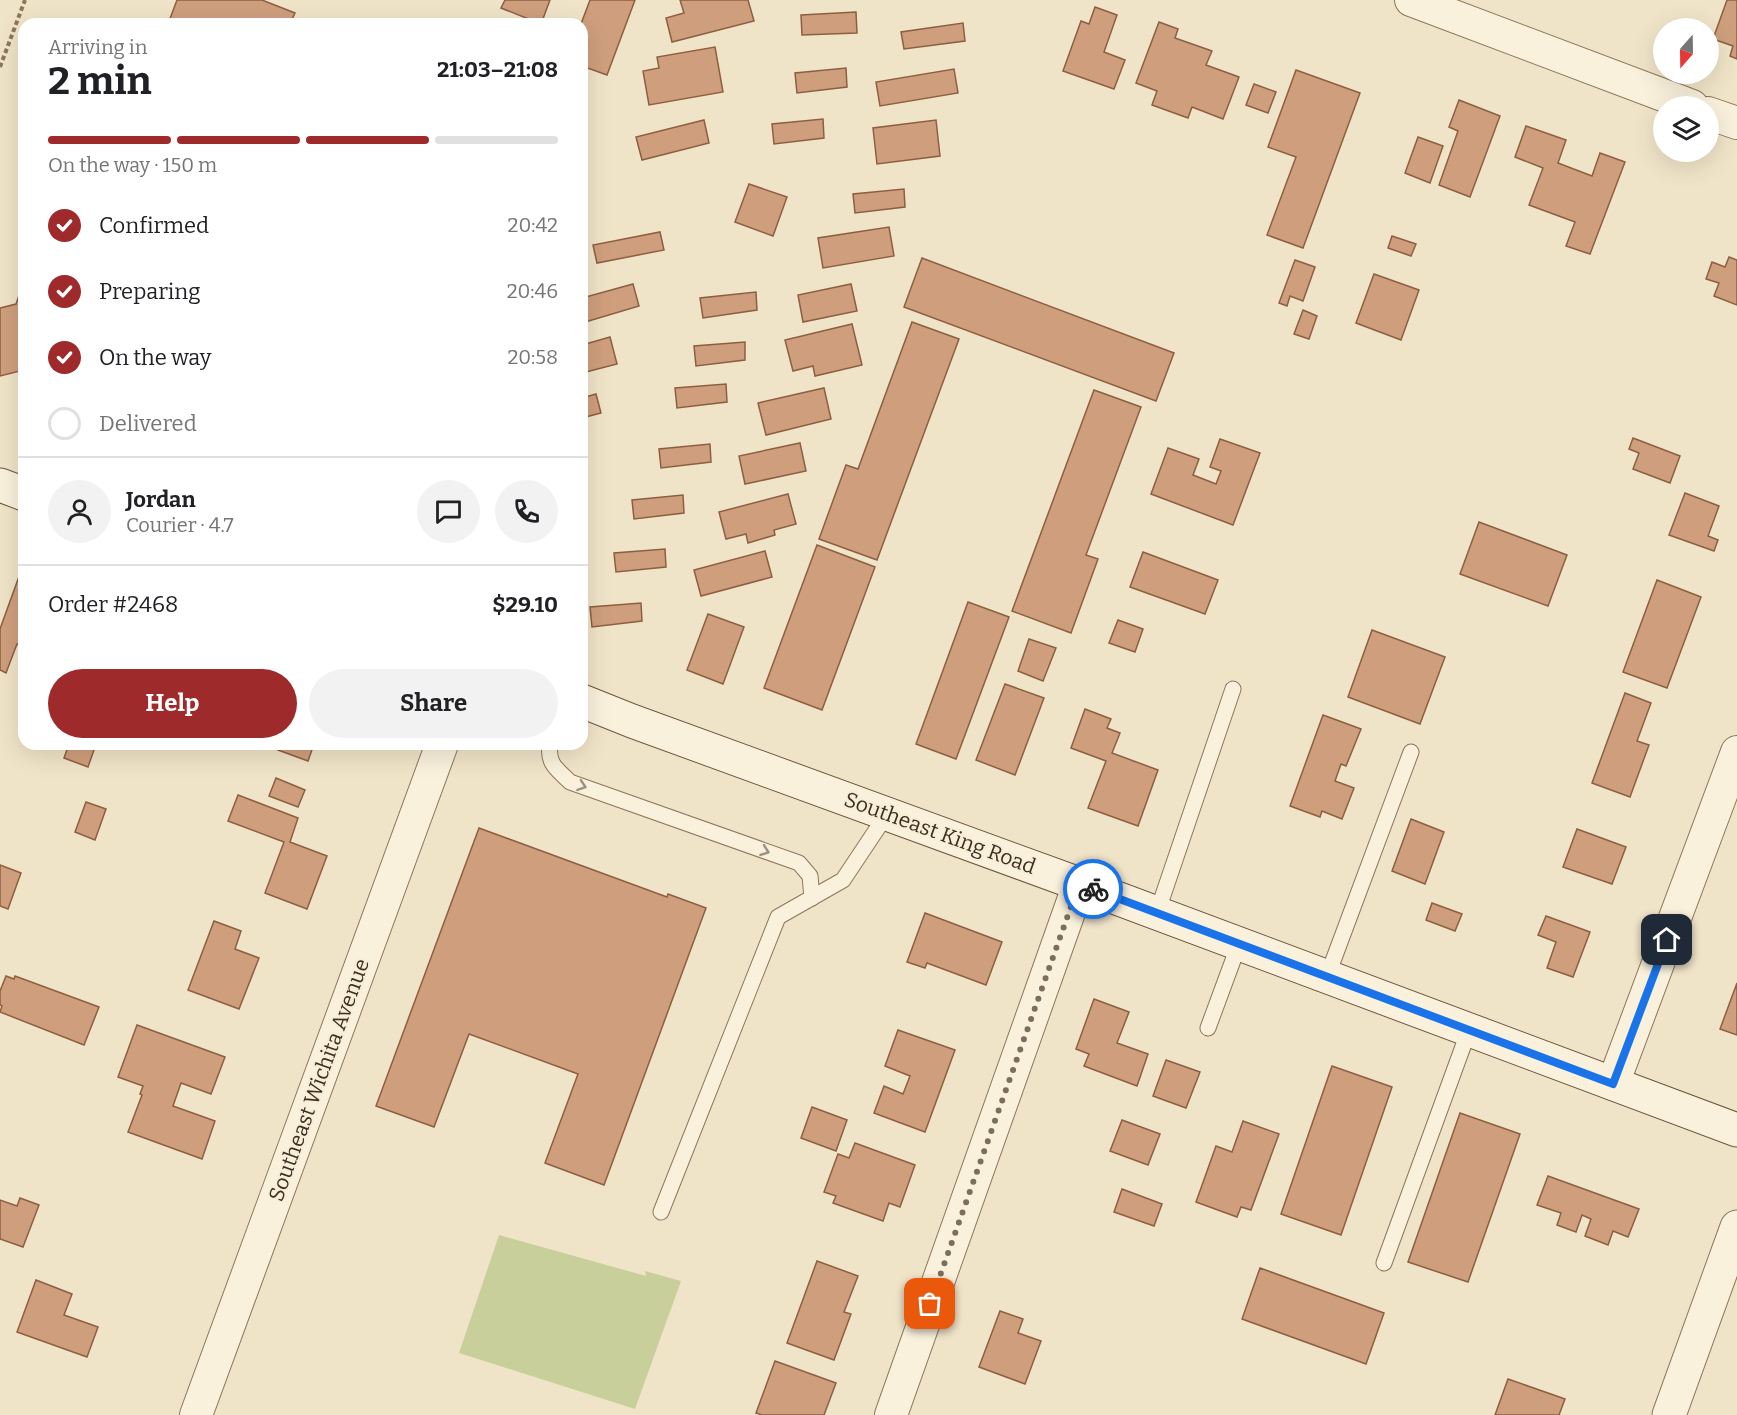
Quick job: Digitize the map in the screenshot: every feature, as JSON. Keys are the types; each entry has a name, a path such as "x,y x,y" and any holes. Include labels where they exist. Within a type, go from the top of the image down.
{"main road":[{"path":"0,485 18,492"},
{"name":"Southeast King Road","path":"588,703 1737,1130"},
{"path":"1669,1415 1737,1227"}],"street":[{"path":"1415,1 1666,96"},
{"path":"1719,117 1737,123"},
{"name":"Southeast Wichita Avenue","path":"196,1415 440,750"},
{"path":"1613,1084 1737,752"},
{"path":"891,1415 1079,884"}],"lane":[{"path":"1157,913 1233,689"},
{"path":"549,750 551,764 570,782 799,863 810,876 812,898"},
{"path":"1327,977 1411,752"},
{"path":"661,1212 778,917 843,880 887,814"},
{"path":"1208,1028 1239,944"},
{"path":"1384,1263 1469,1030"}],"path":[{"path":"18,18 25,0"},
{"path":"0,67 18,19"}],"green space":[{"path":"499,1235 646,1276 645,1271 681,1281 635,1409 459,1353"}],"building":[{"path":"177,0 262,0 295,13 293,18 170,18"},
{"path":"505,0 550,0 543,18 526,18 501,8"},
{"path":"590,0 635,0 607,75 588,68 588,18 583,18"},
{"path":"680,0 748,0 754,21 672,42 666,18 684,13"},
{"path":"1727,0 1737,0 1737,59 1730,56 1733,46 1719,41 1719,22"},
{"path":"1095,7 1117,15 1104,52 1125,60 1114,89 1063,71 1081,21 1089,24"},
{"path":"856,12 857,33 802,35 801,15"},
{"path":"1159,22 1178,29 1175,38 1212,51 1206,65 1239,77 1223,119 1192,107 1188,118 1152,105 1157,91 1136,83"},
{"path":"963,23 965,41 904,49 901,32"},
{"path":"715,47 723,92 649,105 643,71 659,68 657,57"},
{"path":"846,68 847,87 797,93 795,73"},
{"path":"954,69 958,93 880,106 876,82"},
{"path":"1296,70 1360,93 1303,248 1267,235 1296,157 1268,147"},
{"path":"1254,84 1276,92 1268,113 1246,105"},
{"path":"1459,100 1500,116 1470,197 1439,185 1458,131 1449,127"},
{"path":"823,119 824,138 774,144 772,124"},
{"path":"704,120 709,143 642,160 636,137"},
{"path":"936,120 940,156 877,164 873,128"},
{"path":"1526,126 1566,140 1558,163 1592,176 1600,153 1625,162 1590,254 1566,246 1575,222 1529,205 1543,168 1515,157"},
{"path":"1418,137 1443,146 1430,183 1405,173"},
{"path":"749,184 787,197 773,236 735,222"},
{"path":"904,189 905,207 855,213 853,194"},
{"path":"889,227 894,256 823,268 818,238"},
{"path":"660,232 664,250 597,263 593,245"},
{"path":"1392,236 1416,244 1411,256 1388,248"},
{"path":"1729,257 1737,260 1737,305 1714,296 1719,283 1706,279 1712,262 1725,267"},
{"path":"922,258 1174,353 1156,401 904,307"},
{"path":"1295,260 1315,267 1303,301 1290,296 1287,306 1279,303"},
{"path":"1374,274 1419,290 1401,340 1356,323"},
{"path":"633,284 639,306 588,321 588,296"},
{"path":"851,284 857,311 803,322 798,295"},
{"path":"756,292 757,310 703,318 700,298"},
{"path":"18,298 18,372 0,376 0,308 16,304"},
{"path":"1303,310 1317,316 1309,339 1294,334"},
{"path":"912,322 959,339 877,560 819,539 846,465 858,469"},
{"path":"852,324 862,365 815,376 813,366 793,371 785,340"},
{"path":"610,337 617,364 588,371 588,343"},
{"path":"745,342 745,360 696,366 694,346"},
{"path":"726,384 727,402 677,408 675,388"},
{"path":"824,388 831,419 766,435 758,403"},
{"path":"1094,390 1141,407 1086,555 1098,559 1071,633 1012,611"},
{"path":"596,394 601,413 588,416 588,396"},
{"path":"1633,438 1680,456 1670,483 1633,469 1639,453 1629,449"},
{"path":"1220,439 1260,453 1233,525 1151,494 1168,448 1199,459 1193,475 1216,484 1221,471 1210,467"},
{"path":"800,443 806,471 745,484 739,456"},
{"path":"710,444 711,462 661,468 659,449"},
{"path":"1685,493 1719,506 1708,536 1718,540 1714,551 1669,535"},
{"path":"788,494 796,524 774,530 775,535 748,543 746,534 726,539 719,512"},
{"path":"683,495 684,513 634,519 632,500"},
{"path":"1479,522 1567,555 1548,606 1460,574"},
{"path":"817,545 875,567 822,710 764,688"},
{"path":"665,549 666,567 616,572 614,553"},
{"path":"765,551 772,577 701,596 694,570"},
{"path":"1143,552 1218,580 1205,614 1130,587"},
{"path":"18,579 18,644 6,673 0,670 0,629"},
{"path":"1657,580 1701,597 1667,688 1623,672"},
{"path":"968,602 1009,617 956,759 916,744"},
{"path":"641,603 642,621 592,627 590,607"},
{"path":"708,614 744,627 723,684 687,670"},
{"path":"1118,620 1143,629 1135,652 1109,643"},
{"path":"1372,630 1445,657 1420,724 1348,697"},
{"path":"1029,639 1056,648 1043,681 1018,671"},
{"path":"1005,684 1044,698 1015,775 976,760"},
{"path":"1625,693 1651,703 1637,741 1649,745 1630,797 1592,783"},
{"path":"1085,709 1111,719 1107,728 1120,733 1112,753 1158,770 1138,826 1088,808 1106,761 1071,748"},
{"path":"1323,715 1361,729 1346,766 1341,764 1335,781 1354,788 1342,819 1322,811 1320,817 1290,806"},
{"path":"67,750 94,750 88,767 64,758"},
{"path":"278,750 312,750 308,761"},
{"path":"276,778 305,790 298,807 269,796"},
{"path":"238,795 298,818 290,842 327,856 307,909 265,893 284,842 228,821"},
{"path":"86,802 106,809 95,840 75,832"},
{"path":"1411,819 1444,832 1425,884 1392,871"},
{"path":"479,828 667,897 668,894 706,908 604,1185 545,1163 578,1074 469,1034 434,1127 376,1106"},
{"path":"1577,829 1626,847 1612,884 1563,867"},
{"path":"0,865 21,873 8,909 0,906"},
{"path":"1432,903 1462,914 1455,931 1426,920"},
{"path":"925,913 1002,942 986,985 927,963 925,968 907,962"},
{"path":"1546,916 1590,932 1573,977 1547,968 1556,942 1538,935"},
{"path":"214,921 241,931 235,949 259,958 239,1009 188,990"},
{"path":"6,976 14,979 15,976 99,1007 84,1045 0,1012 2,1006 0,1005 0,991"},
{"path":"1737,983 1737,1035 1720,1029"},
{"path":"1094,999 1129,1012 1117,1043 1148,1054 1137,1086 1084,1066 1089,1054 1076,1049"},
{"path":"137,1025 225,1057 211,1094 181,1083 173,1106 215,1121 202,1159 128,1132 142,1095 140,1094 143,1086 118,1077"},
{"path":"898,1030 955,1050 925,1132 874,1113 884,1086 903,1094 910,1076 885,1066"},
{"path":"1166,1060 1200,1072 1186,1108 1153,1096"},
{"path":"1332,1066 1392,1087 1341,1235 1281,1214"},
{"path":"812,1107 847,1120 836,1151 801,1138"},
{"path":"1460,1113 1520,1134 1468,1282 1408,1262"},
{"path":"1122,1120 1160,1134 1148,1165 1110,1151"},
{"path":"1243,1121 1279,1134 1251,1210 1241,1207 1237,1217 1196,1202 1216,1146 1232,1152"},
{"path":"855,1143 915,1165 900,1207 889,1203 883,1221 833,1203 836,1196 824,1192 838,1154 849,1158"},
{"path":"1548,1176 1639,1209 1628,1237 1613,1231 1608,1245 1585,1236 1591,1219 1582,1215 1576,1232 1557,1225 1561,1213 1537,1205"},
{"path":"1122,1189 1162,1204 1154,1226 1114,1212"},
{"path":"20,1198 39,1205 23,1247 0,1239 0,1200 17,1206"},
{"path":"817,1261 858,1276 844,1312 851,1314 834,1360 787,1343"},
{"path":"1260,1268 1384,1313 1366,1364 1242,1319"},
{"path":"36,1280 72,1294 64,1315 98,1327 87,1357 17,1332"},
{"path":"1000,1311 1023,1319 1018,1333 1041,1341 1025,1384 979,1367"},
{"path":"775,1361 836,1383 824,1415 762,1415 756,1413"},
{"path":"1508,1379 1565,1399 1559,1415 1495,1415"}],"way so far":[{"path":"930,1304 1079,884 1093,889"}],"route":[{"path":"1093,889 1613,1084 1667,940"}]}
